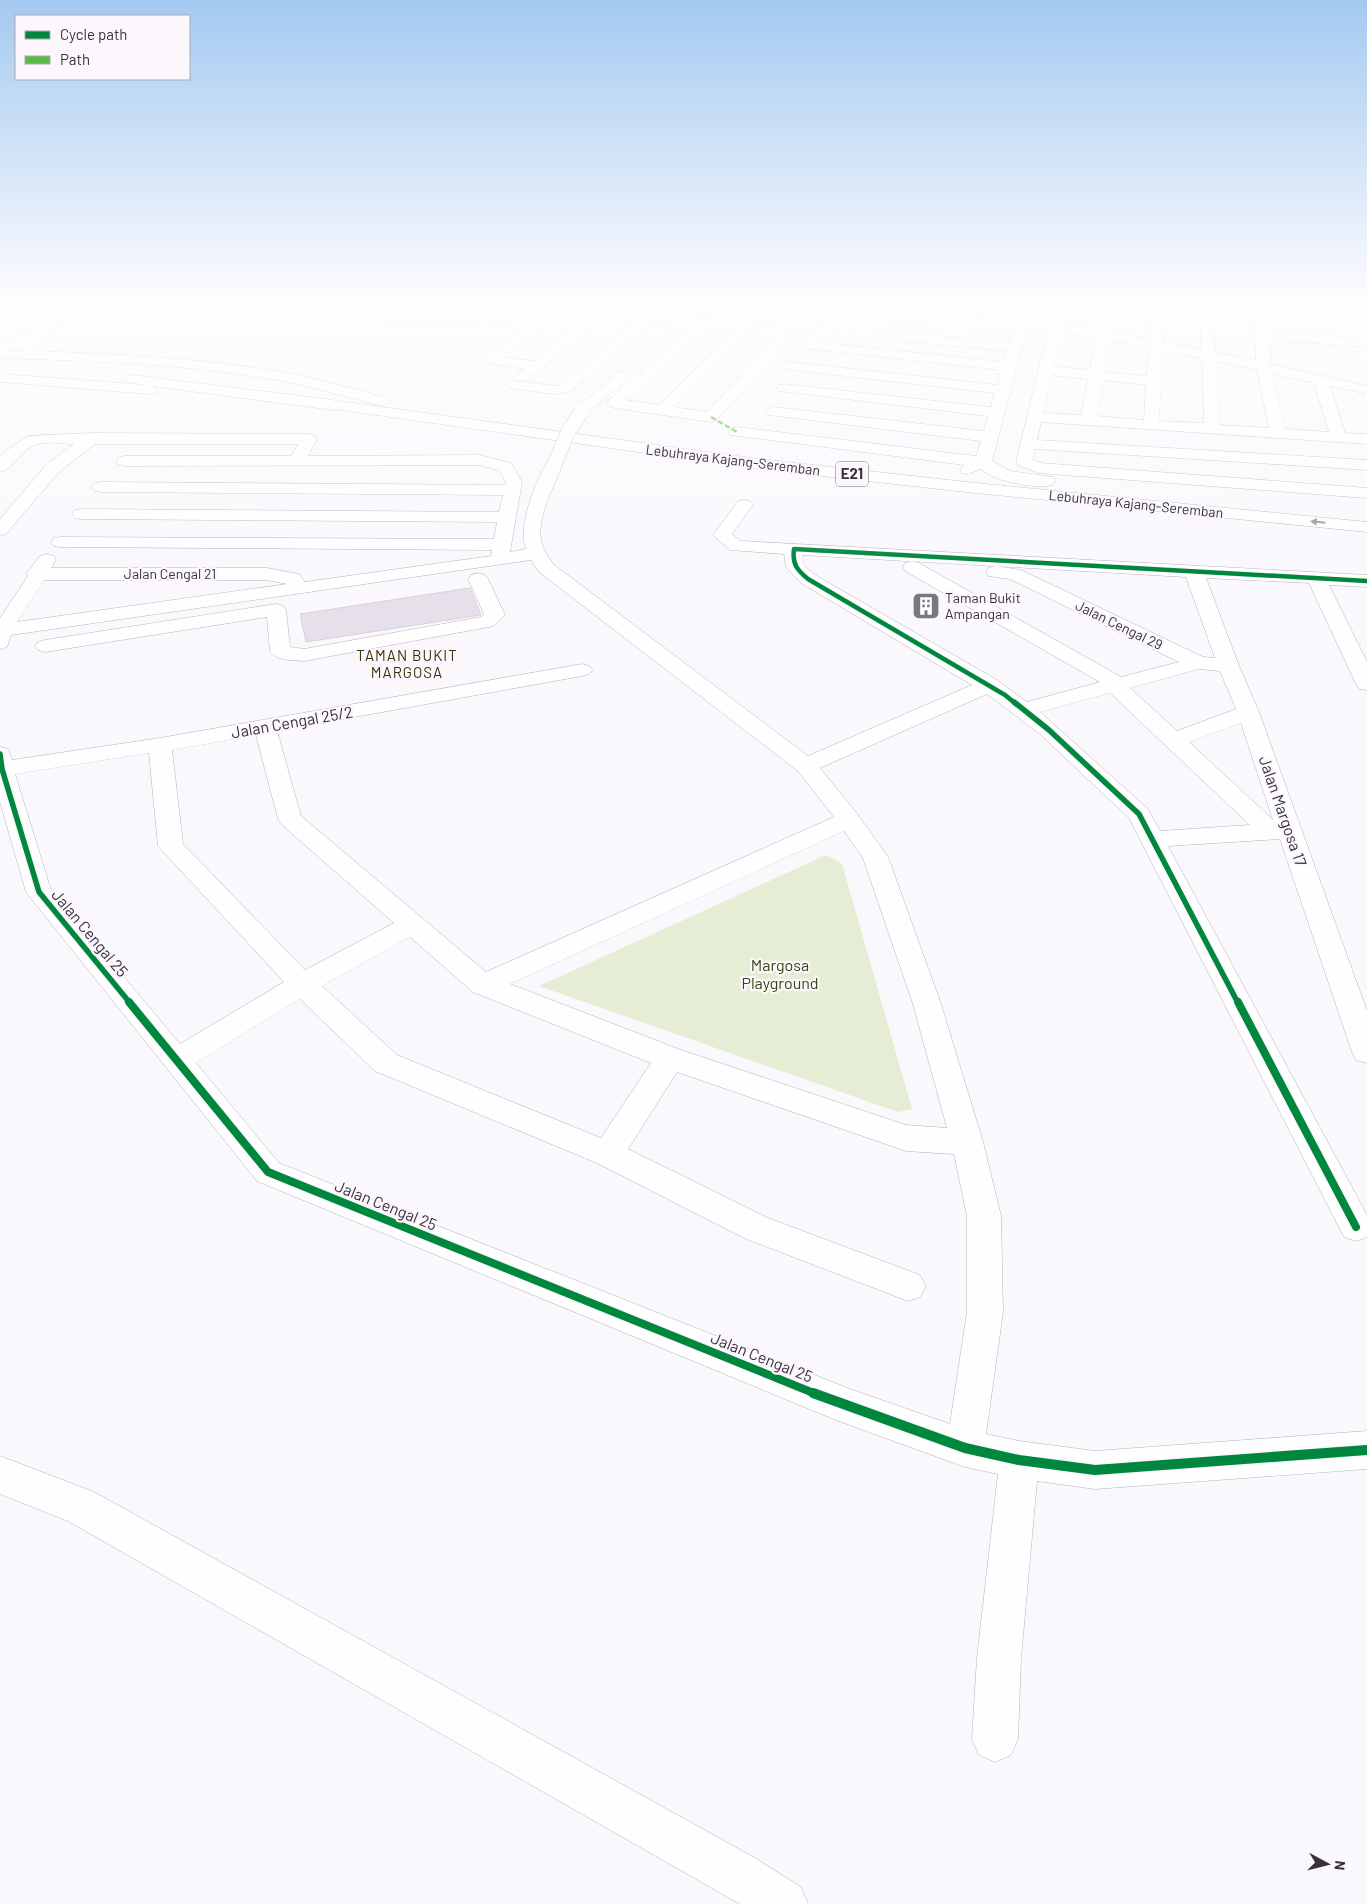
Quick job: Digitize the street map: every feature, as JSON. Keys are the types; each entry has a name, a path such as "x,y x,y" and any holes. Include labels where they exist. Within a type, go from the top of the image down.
{"main road":[{"path":"124,388 339,406"},
{"path":"206,388 339,406"},
{"path":"289,388 382,401"},
{"path":"334,388 382,401"},
{"path":"537,388 555,390 566,388"},
{"path":"541,560 531,537 537,508 568,432 582,411 608,388"},
{"path":"631,388 614,403 711,418 739,388"},
{"path":"663,410 685,388"},
{"path":"784,388 997,412"},
{"path":"808,460 959,470 970,468 983,462 1003,390 983,388"},
{"path":"1042,388 1024,462 1038,468 1367,493"},
{"path":"1088,421 1094,388"},
{"path":"1150,425 1153,388"},
{"path":"1210,388 1212,430"},
{"path":"1271,388 1278,434"},
{"path":"1323,388 1339,438"},
{"name":"Lebuhraya Kajang-Seremban","path":"382,401 808,460 1367,514"},
{"name":"Lebuhraya Kajang-Seremban","path":"339,406 751,463 966,487 1367,527"},
{"path":"774,412 990,437"},
{"path":"1035,417 1339,438 1365,443"},
{"path":"737,432 983,462 990,470 1002,475 1106,490"},
{"path":"1247,432 1269,487"},
{"path":"0,467 12,453 34,438"},
{"path":"0,530 53,468 92,438"},
{"path":"1,636 36,574 101,487 124,460 146,442 142,438"},
{"path":"8,439 309,440 297,460"},
{"path":"1028,444 1367,465"},
{"path":"124,460 479,460 505,467 514,482 501,553"},
{"path":"337,489 351,460"},
{"path":"101,487 512,490"},
{"path":"291,544 319,488"},
{"path":"744,505 722,535 736,546 912,567 1116,685 1275,832 1152,839"},
{"path":"81,514 508,517"},
{"path":"60,542 291,544 501,553 541,560 806,766 826,794 849,820 875,857 927,1004 967,1142 984,1216 985,1312 965,1448"},
{"path":"1,636 300,588 501,553"},
{"path":"793,554 1367,581"},
{"path":"793,554 794,568 808,580 1006,694 1049,730 1139,814 1356,1227"},
{"path":"45,646 478,578 541,560"},
{"name":"Jalan Cengal 29","path":"912,567 1014,574 1126,629 1199,662 1228,666"},
{"name":"Jalan Margosa 17","path":"1194,572 1228,666 1248,712 1367,1052"},
{"name":"Jalan Cengal 21","path":"36,574 267,574 292,578 300,588"},
{"path":"276,610 280,651 304,655 487,622 495,615 478,578"},
{"path":"1316,578 1364,672"},
{"path":"1024,710 1199,662"},
{"name":"Jalan Cengal 25/2","path":"1,761 160,746 582,670"},
{"path":"806,766 989,685"},
{"path":"1174,740 1248,712"},
{"path":"265,727 290,819 483,984 670,1058 906,1138 967,1142"},
{"path":"160,746 171,846 302,984 386,1063 608,1154 756,1228 908,1286"},
{"name":"Jalan Cengal 25","path":"1,761 39,892 268,1172 849,1407 965,1448 1019,1460 1095,1470 1367,1450"},
{"path":"483,984 849,820"},
{"path":"178,1060 302,984 412,924"},
{"path":"608,1154 670,1058"},
{"path":"995,1739 999,1658 1019,1460"},
{"path":"0,1475 80,1506 738,1875 784,1904"}],"green space":[{"name":"Margosa Playground","path":"826,855 842,864 912,1109 898,1112 539,986"}],"building":[{"path":"470,588 481,615 306,642 300,614"}],"marked path":[{"path":"711,417 737,432"}],"cycle path":[{"path":"1356,1227 1139,814 1049,730 1005,695 808,579 795,567 793,555 794,549 1367,581"},
{"path":"0,754 2,769 39,892 268,1172 849,1407 965,1448 1019,1460 1095,1470 1367,1450"}],"place":[{"name":"Taman Bukit Ampangan","path":"926,606"}],"district":[{"name":"TAMAN BUKIT MARGOSA","path":"407,664"}]}
